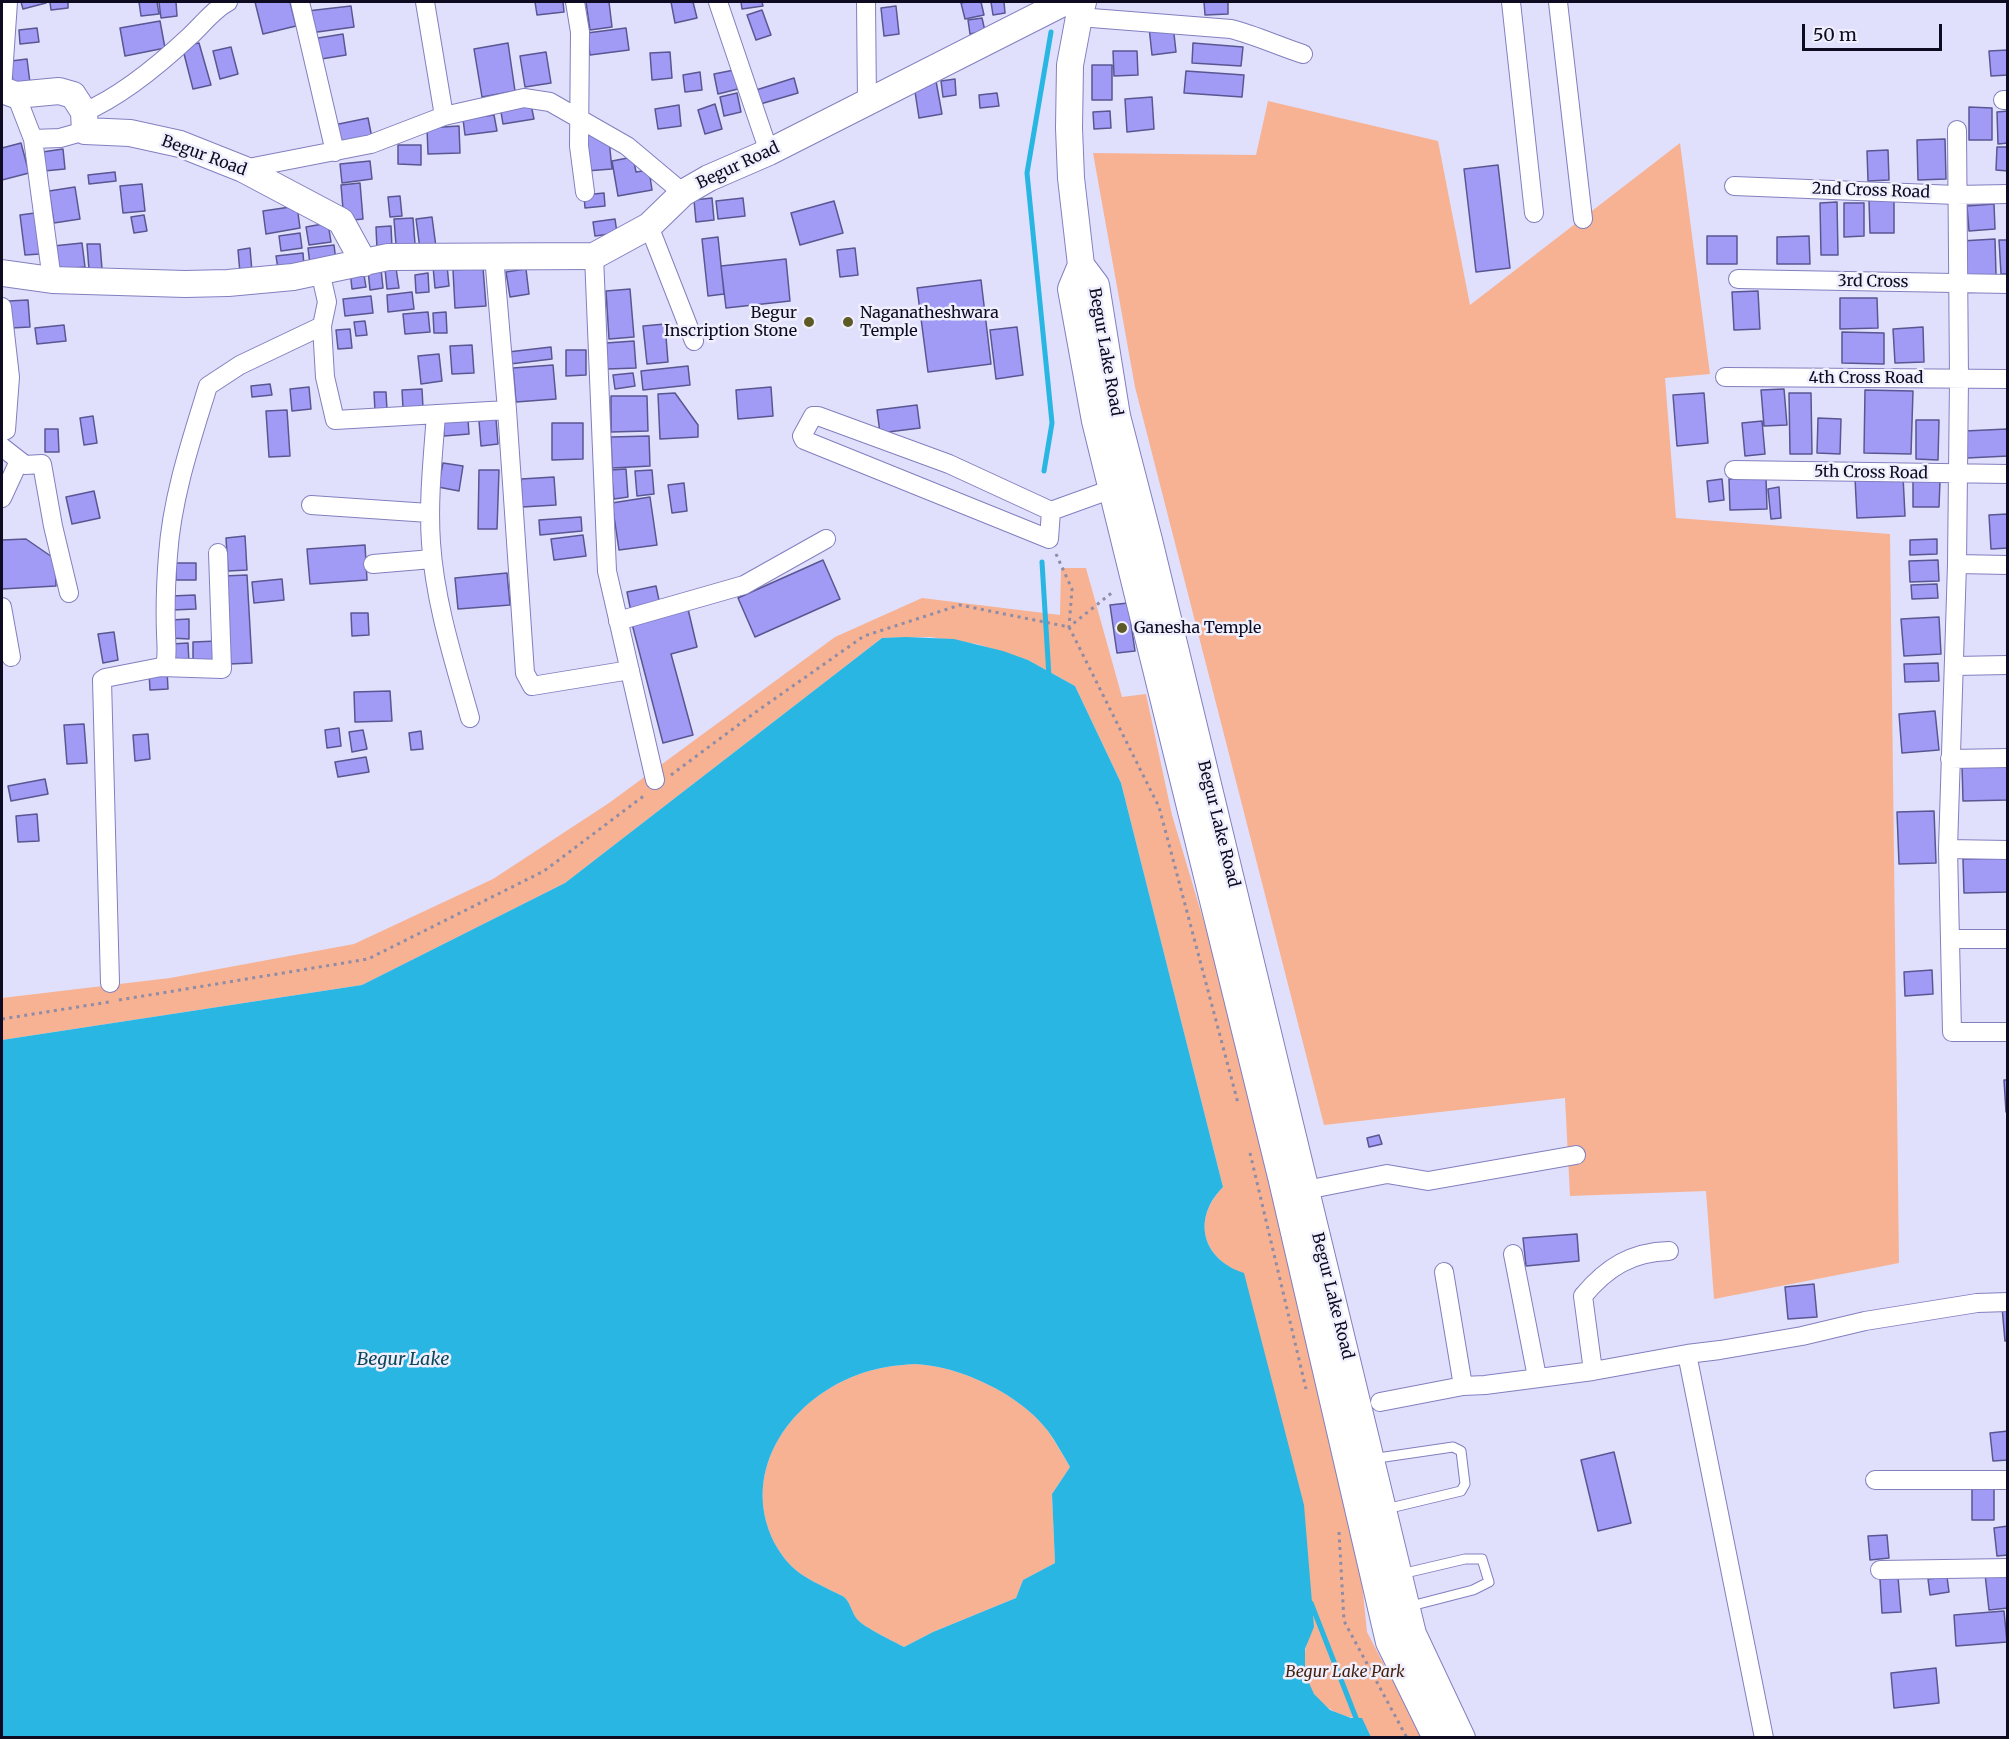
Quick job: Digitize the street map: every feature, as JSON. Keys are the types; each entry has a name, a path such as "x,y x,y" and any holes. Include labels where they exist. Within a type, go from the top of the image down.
{"main road":[{"path":"1076,6 1070,65 1069,128 1071,178 1081,266"},
{"name":"Begur Road","path":"2,273 52,280 228,283 293,277 388,257 594,256 649,226 683,193 709,178 769,152 867,102 1076,6"},
{"path":"7,92 58,90 73,95 85,121"},
{"name":"Begur Road","path":"85,121 180,144 243,169 340,221 364,263"},
{"name":"Begur Lake Road","path":"1436,1737 1389,1642 1359,1461 1306,1190 1217,872 1134,576 1138,542 1113,489 1095,421 1071,289 1081,266 1096,285 1138,542 1217,872 1282,1181 1359,1461 1382,1509 1413,1634 1462,1737"}],"street":[{"path":"8,2 7,92 33,139 52,280"},
{"path":"33,139 60,138 85,121 101,105 131,85 189,38 228,2"},
{"path":"300,2 335,152"},
{"path":"425,2 444,116"},
{"path":"575,2 580,32 579,146 585,192"},
{"path":"718,2 769,152"},
{"path":"866,2 867,102"},
{"path":"1512,2 1534,213"},
{"path":"1558,2 1583,219"},
{"path":"1076,6 1231,28 1303,54"},
{"path":"243,169 371,144 444,116 524,98 550,102 579,117 627,146 683,193"},
{"path":"1957,130 1959,378 1957,564 1948,849 1952,1032 2007,1032"},
{"name":"2nd Cross Road","path":"1734,186 1956,195 2007,194"},
{"path":"649,226 694,341"},
{"path":"494,256 525,673 532,686 630,670"},
{"path":"594,256 607,571 657,784"},
{"path":"320,271 327,302 322,326 325,377 335,420 507,410"},
{"name":"3rd Cross","path":"1738,279 1958,285 2007,284"},
{"path":"2,307 10,376 6,430 2,432"},
{"path":"161,667 167,658 168,554 173,513 187,453 208,386 240,365 322,326"},
{"name":"4th Cross Road","path":"1725,377 2007,379"},
{"path":"436,414 429,513 432,559 441,614 470,718"},
{"path":"1051,511 1049,539 804,440 802,436 813,416 818,416 949,464 1051,511 1113,489"},
{"path":"2,447 19,462 31,465 42,464 53,526 69,593"},
{"path":"2,498 19,462"},
{"name":"5th Cross Road","path":"1734,470 2007,474"},
{"path":"311,504 429,513"},
{"path":"618,621 744,585 826,539"},
{"path":"110,983 101,685 105,678 161,667 222,669 218,553"},
{"path":"373,564 432,559"},
{"path":"1957,564 2007,565"},
{"path":"2,607 11,657"},
{"path":"1955,666 2007,665"},
{"path":"1950,759 2007,758"},
{"path":"1948,849 2007,850"},
{"path":"1951,939 2007,939"},
{"path":"1306,1190 1387,1174 1428,1181 1576,1155"},
{"path":"1593,1371 1583,1296 1593,1284 1621,1262 1649,1252 1670,1251"},
{"path":"1513,1254 1537,1377"},
{"path":"1444,1272 1463,1386"},
{"path":"1380,1402 1463,1386 1593,1371 1720,1350 1802,1336 1887,1317 1977,1303 2007,1302"},
{"path":"1687,1354 1764,1737"},
{"path":"1875,1480 2007,1480"},
{"path":"1880,1570 2007,1568"}],"lane":[{"path":"1359,1461 1454,1447 1461,1450 1465,1484 1461,1491 1382,1509"},
{"path":"1398,1574 1465,1559 1482,1559 1489,1582 1473,1590 1406,1607"}],"path":[{"path":"1049,539 1072,589 1069,627 1159,807 1240,1110"},
{"path":"2,1019 368,959 544,871 657,784 864,636 960,605 1069,627 1134,576"},
{"path":"1248,1144 1307,1393"},
{"path":"1339,1531 1344,1621 1407,1737"}],"green space":[{"path":"1268,101 1438,141 1470,305 1680,143 1710,374 1665,378 1676,518 1890,534 1899,1263 1714,1299 1706,1191 1570,1196 1565,1098 1324,1125 1135,387 1093,153 1256,155"},
{"name":"Begur Lake Park","path":"1061,568 1086,568 1122,697 1146,694 1172,815 1231,1013 1359,1554 1367,1632 1422,1737 1371,1737 1362,1719 1345,1716 1330,1709 1310,1688 1305,1674 1304,1659 1307,1643 1314,1627 1233,1269 1213,1252 1207,1242 1205,1231 1208,1209 1223,1187 1121,783 1075,686 1028,660 977,644 930,637 882,638 565,883 362,985 2,1040 2,998 170,978 354,944 493,879 609,803 835,637 922,598 1060,615"},
{"path":"915,1364 951,1370 969,1376 988,1384 1022,1405 1048,1431 1070,1467 1052,1494 1055,1563 1023,1580 1016,1598 933,1632 904,1647 865,1626 857,1619 845,1598 807,1578 789,1564 778,1549 766,1522 763,1495 766,1469 776,1445 790,1422 809,1403 832,1387 857,1375 885,1367"}],"water":[{"name":"Begur Lake","path":"882,638 954,639 1003,651 1028,660 1075,686 1121,783 1223,1187 1213,1199 1207,1212 1206,1236 1210,1248 1218,1258 1229,1267 1244,1273 1304,1505 1314,1627 1305,1649 1305,1674 1314,1694 1330,1710 1351,1718 1362,1718 1371,1737 2,1737 2,1040 362,985 565,883","holes":["900,1365 932,1366 951,1370 988,1384 1022,1405 1048,1431 1070,1467 1052,1494 1055,1563 1023,1580 1016,1598 933,1632 904,1647 865,1626 857,1619 845,1598 807,1578 789,1564 778,1549 766,1522 763,1495 766,1469 776,1445 790,1422 809,1403 832,1387 857,1375"]}],"building":[{"path":"21,2 46,2 46,3 23,9"},
{"path":"50,2 68,2 68,8 51,10"},
{"path":"139,2 157,2 159,14 141,16"},
{"path":"159,2 176,2 177,16 161,18"},
{"path":"255,2 290,2 296,26 263,34"},
{"path":"535,2 563,2 564,12 537,15"},
{"path":"586,2 609,2 612,27 590,30"},
{"path":"671,2 693,2 697,18 675,23"},
{"path":"741,2 762,2 763,6 742,9"},
{"path":"981,2 984,15 965,19 961,3"},
{"path":"991,2 1004,2 1005,13 993,15"},
{"path":"1204,2 1228,2 1228,14 1205,15"},
{"path":"351,6 354,27 310,33 307,11"},
{"path":"896,6 899,34 884,36 881,8"},
{"path":"762,10 771,35 756,40 747,15"},
{"path":"982,18 985,31 970,34 968,20"},
{"path":"160,21 165,48 125,56 120,28"},
{"path":"1173,25 1176,52 1152,55 1149,27"},
{"path":"37,28 39,42 20,44 19,30"},
{"path":"626,28 629,50 590,55 587,33"},
{"path":"343,34 346,55 315,60 312,39"},
{"path":"199,43 211,85 193,89 182,46"},
{"path":"508,43 515,91 482,97 474,49"},
{"path":"1193,43 1243,47 1241,66 1192,63"},
{"path":"231,47 238,74 220,79 213,51"},
{"path":"2008,50 2008,75 1991,76 1989,51"},
{"path":"1113,51 1137,51 1138,75 1114,76"},
{"path":"546,52 551,83 525,87 520,56"},
{"path":"670,52 672,78 652,80 650,53"},
{"path":"27,59 30,83 13,85 11,61"},
{"path":"1092,65 1112,65 1112,100 1092,100"},
{"path":"734,70 738,89 718,94 714,74"},
{"path":"1186,71 1244,75 1242,97 1184,93"},
{"path":"700,72 702,90 685,92 683,75"},
{"path":"794,78 798,93 757,105 753,91"},
{"path":"955,79 956,95 943,97 941,81"},
{"path":"936,81 942,114 919,118 914,85"},
{"path":"737,93 741,112 724,116 720,97"},
{"path":"997,93 999,106 980,108 979,95"},
{"path":"1152,97 1154,129 1127,132 1125,99"},
{"path":"530,100 534,119 503,124 500,106"},
{"path":"715,104 722,129 705,134 698,110"},
{"path":"679,105 681,126 658,129 655,109"},
{"path":"1969,107 1992,108 1992,140 1969,140"},
{"path":"1110,111 1111,128 1094,129 1093,112"},
{"path":"2008,111 2008,143 1998,144 1997,112"},
{"path":"494,115 497,131 465,135 463,119"},
{"path":"368,118 372,138 338,144 334,125"},
{"path":"459,126 460,153 428,154 427,128"},
{"path":"596,132 609,140 612,169 586,171 582,134"},
{"path":"1945,139 1946,179 1918,180 1917,140"},
{"path":"21,143 29,173 2,180 2,148"},
{"path":"398,145 421,145 421,165 398,164"},
{"path":"1997,147 2008,147 2008,171 1996,170"},
{"path":"63,149 65,169 44,171 42,152"},
{"path":"1888,150 1889,180 1868,181 1867,151"},
{"path":"633,157 636,172 649,170 652,190 618,196 612,161"},
{"path":"370,161 372,179 342,183 340,164"},
{"path":"1498,165 1510,268 1476,272 1464,169"},
{"path":"115,172 116,181 89,184 88,175"},
{"path":"360,183 363,219 344,221 341,185"},
{"path":"142,184 145,211 123,213 120,186"},
{"path":"75,187 80,219 54,223 49,191"},
{"path":"604,193 605,206 585,208 584,195"},
{"path":"400,196 402,216 390,217 388,197"},
{"path":"712,198 714,220 696,222 694,200"},
{"path":"743,198 745,216 718,219 716,201"},
{"path":"1869,200 1894,200 1894,233 1870,233"},
{"path":"834,201 843,233 800,245 791,213"},
{"path":"1837,202 1838,255 1821,255 1820,203"},
{"path":"1844,203 1864,203 1864,236 1844,237"},
{"path":"1994,204 1995,229 1969,231 1967,206"},
{"path":"297,206 300,228 266,234 263,211"},
{"path":"35,213 40,254 25,255 20,215"},
{"path":"144,215 147,231 134,233 131,217"},
{"path":"432,217 436,247 420,249 416,219"},
{"path":"413,218 415,244 396,245 394,219"},
{"path":"615,219 617,233 595,236 593,222"},
{"path":"328,223 331,242 309,245 306,227"},
{"path":"391,226 392,248 377,249 376,227"},
{"path":"300,233 302,248 281,251 279,236"},
{"path":"1707,236 1737,236 1737,264 1707,264"},
{"path":"1809,236 1810,264 1777,264 1777,237"},
{"path":"718,237 724,294 708,296 702,239"},
{"path":"1995,239 1996,275 1963,276 1961,241"},
{"path":"1999,240 2008,240 2008,274 2001,274"},
{"path":"82,243 85,267 56,270 53,246"},
{"path":"87,244 100,244 102,269 89,270"},
{"path":"334,245 336,261 310,265 308,248"},
{"path":"250,248 252,272 240,273 238,250"},
{"path":"855,248 858,275 840,277 837,250"},
{"path":"303,253 304,266 278,269 276,256"},
{"path":"786,259 790,301 726,308 721,266"},
{"path":"447,265 449,286 435,288 433,266"},
{"path":"396,268 399,288 387,289 385,269"},
{"path":"483,268 486,306 455,308 453,270"},
{"path":"363,269 366,287 352,289 350,271"},
{"path":"381,269 383,288 370,290 368,270"},
{"path":"526,269 529,294 510,297 506,272"},
{"path":"428,273 429,292 416,293 415,275"},
{"path":"981,280 991,364 928,372 917,288"},
{"path":"630,289 634,337 609,339 606,291"},
{"path":"1758,291 1760,329 1734,330 1732,292"},
{"path":"412,292 414,309 388,312 387,295"},
{"path":"371,296 373,313 345,316 343,299"},
{"path":"1840,298 1877,298 1878,328 1840,329"},
{"path":"28,300 30,327 11,328 8,301"},
{"path":"428,312 430,332 405,334 403,314"},
{"path":"446,312 447,333 434,333 433,313"},
{"path":"365,321 367,335 356,336 354,322"},
{"path":"665,324 668,362 647,364 643,326"},
{"path":"64,325 66,341 37,344 35,328"},
{"path":"1017,327 1023,375 996,379 990,330"},
{"path":"1923,327 1924,362 1895,363 1893,329"},
{"path":"350,329 352,348 338,349 336,330"},
{"path":"1842,332 1884,333 1884,364 1842,363"},
{"path":"634,341 636,368 607,369 606,343"},
{"path":"472,345 474,373 452,374 450,346"},
{"path":"551,347 552,359 510,364 508,352"},
{"path":"566,350 586,350 586,375 566,376"},
{"path":"439,354 442,381 421,384 418,356"},
{"path":"553,365 556,399 516,402 513,368"},
{"path":"688,366 690,385 643,390 641,371"},
{"path":"633,373 635,386 615,389 613,375"},
{"path":"270,384 272,395 252,397 251,386"},
{"path":"309,387 311,409 292,411 290,389"},
{"path":"771,387 773,416 738,419 736,390"},
{"path":"422,389 423,408 403,409 402,390"},
{"path":"1784,389 1787,425 1764,426 1761,390"},
{"path":"1865,390 1913,391 1911,454 1864,453"},
{"path":"374,392 386,392 387,410 375,411"},
{"path":"675,393 698,425 698,437 660,439 658,394"},
{"path":"1704,393 1708,443 1677,446 1673,395"},
{"path":"1789,393 1811,393 1812,454 1790,454"},
{"path":"611,396 647,396 648,431 611,432"},
{"path":"917,405 920,428 880,433 877,410"},
{"path":"287,410 290,456 269,457 266,411"},
{"path":"93,416 97,443 84,445 80,418"},
{"path":"1818,418 1841,419 1840,454 1817,453"},
{"path":"496,419 498,444 481,446 479,421"},
{"path":"468,420 469,434 444,436 443,422"},
{"path":"1916,420 1939,420 1938,460 1916,459"},
{"path":"1762,421 1765,454 1745,456 1742,423"},
{"path":"552,423 583,423 583,459 552,460"},
{"path":"45,429 58,429 59,452 45,452"},
{"path":"2007,429 2008,456 1967,458 1965,431"},
{"path":"649,436 650,466 612,468 611,437"},
{"path":"443,463 463,466 459,491 438,487"},
{"path":"626,469 628,497 614,499 611,470"},
{"path":"479,470 499,470 497,529 478,529"},
{"path":"652,470 654,494 637,496 635,471"},
{"path":"1903,476 1905,516 1857,518 1855,478"},
{"path":"554,477 556,505 522,507 521,479"},
{"path":"1766,478 1767,509 1730,510 1729,479"},
{"path":"1722,479 1724,500 1709,502 1707,481"},
{"path":"1913,481 1940,481 1939,507 1913,507"},
{"path":"684,483 687,511 672,513 668,485"},
{"path":"1779,487 1781,518 1771,519 1768,489"},
{"path":"94,491 100,518 72,524 66,497"},
{"path":"650,497 657,545 619,550 612,503"},
{"path":"2008,514 2008,548 1991,549 1989,515"},
{"path":"581,517 582,531 540,535 539,520"},
{"path":"583,535 586,556 554,560 551,539"},
{"path":"245,536 247,570 228,571 226,538"},
{"path":"26,539 55,559 56,586 2,589 2,540"},
{"path":"1937,539 1937,554 1910,555 1910,540"},
{"path":"365,545 367,580 310,584 307,549"},
{"path":"823,560 840,599 755,637 738,598"},
{"path":"1938,560 1939,581 1910,582 1909,561"},
{"path":"176,563 196,563 196,580 176,580"},
{"path":"507,573 510,605 458,609 455,578"},
{"path":"247,575 252,663 229,664 224,576"},
{"path":"282,579 284,600 254,603 252,582"},
{"path":"1937,584 1938,598 1912,599 1911,585"},
{"path":"656,586 660,605 631,612 627,592"},
{"path":"195,595 196,609 172,610 171,596"},
{"name":"Ganesha Temple","path":"1128,603 1135,651 1117,653 1110,605"},
{"path":"688,609 697,647 671,654 693,735 663,743 632,624"},
{"path":"351,613 368,613 369,635 352,636"},
{"path":"1939,617 1941,654 1904,656 1901,619"},
{"path":"189,619 189,639 170,638 170,620"},
{"path":"114,632 118,660 103,663 98,634"},
{"path":"217,641 218,668 193,668 193,642"},
{"path":"188,643 189,663 172,664 171,644"},
{"path":"1938,663 1939,681 1905,682 1904,664"},
{"path":"167,670 168,689 150,690 149,672"},
{"path":"390,691 392,721 355,722 354,692"},
{"path":"1935,711 1939,750 1902,753 1899,714"},
{"path":"84,724 87,763 67,764 64,725"},
{"path":"339,728 341,746 327,748 325,730"},
{"path":"363,730 367,749 352,752 349,732"},
{"path":"421,731 423,749 411,750 409,733"},
{"path":"148,734 150,759 135,761 133,735"},
{"path":"366,757 369,772 338,777 335,762"},
{"path":"2008,763 2008,800 1963,801 1962,765"},
{"path":"45,779 48,794 11,801 8,786"},
{"path":"1934,811 1936,863 1899,864 1897,812"},
{"path":"37,814 39,841 18,842 16,816"},
{"path":"2008,858 2008,892 1964,893 1963,859"},
{"path":"1932,970 1933,994 1905,996 1904,972"},
{"path":"2004,1080 2008,1080 2008,1112 2006,1112"},
{"path":"1379,1135 1382,1144 1369,1147 1367,1138"},
{"path":"1577,1234 1579,1261 1526,1266 1523,1238"},
{"path":"1814,1284 1817,1317 1788,1319 1785,1287"},
{"path":"2008,1306 2008,1340 2005,1341 2002,1307"},
{"path":"2008,1431 2008,1460 1993,1461 1990,1433"},
{"path":"1614,1452 1631,1523 1598,1531 1581,1460"},
{"path":"1994,1486 1994,1520 1972,1520 1972,1487"},
{"path":"2008,1526 2008,1555 1997,1556 1994,1528"},
{"path":"1887,1535 1889,1558 1870,1560 1868,1536"},
{"path":"2008,1572 2008,1608 1989,1610 1985,1574"},
{"path":"1898,1577 1901,1612 1882,1613 1880,1579"},
{"path":"1947,1577 1949,1592 1930,1595 1928,1579"},
{"path":"2004,1611 2007,1642 1956,1646 1954,1615"},
{"path":"1936,1668 1939,1703 1894,1708 1891,1673"}],"waterway":[{"path":"1044,471 1052,423 1027,173 1051,32"},
{"path":"1042,562 1049,677"},
{"path":"1311,1603 1358,1723"}],"place":[{"name":"Begur Inscription Stone","path":"809,322"},
{"name":"Naganatheshwara Temple","path":"848,322"},
{"name":"Ganesha Temple","path":"1122,628"}]}
